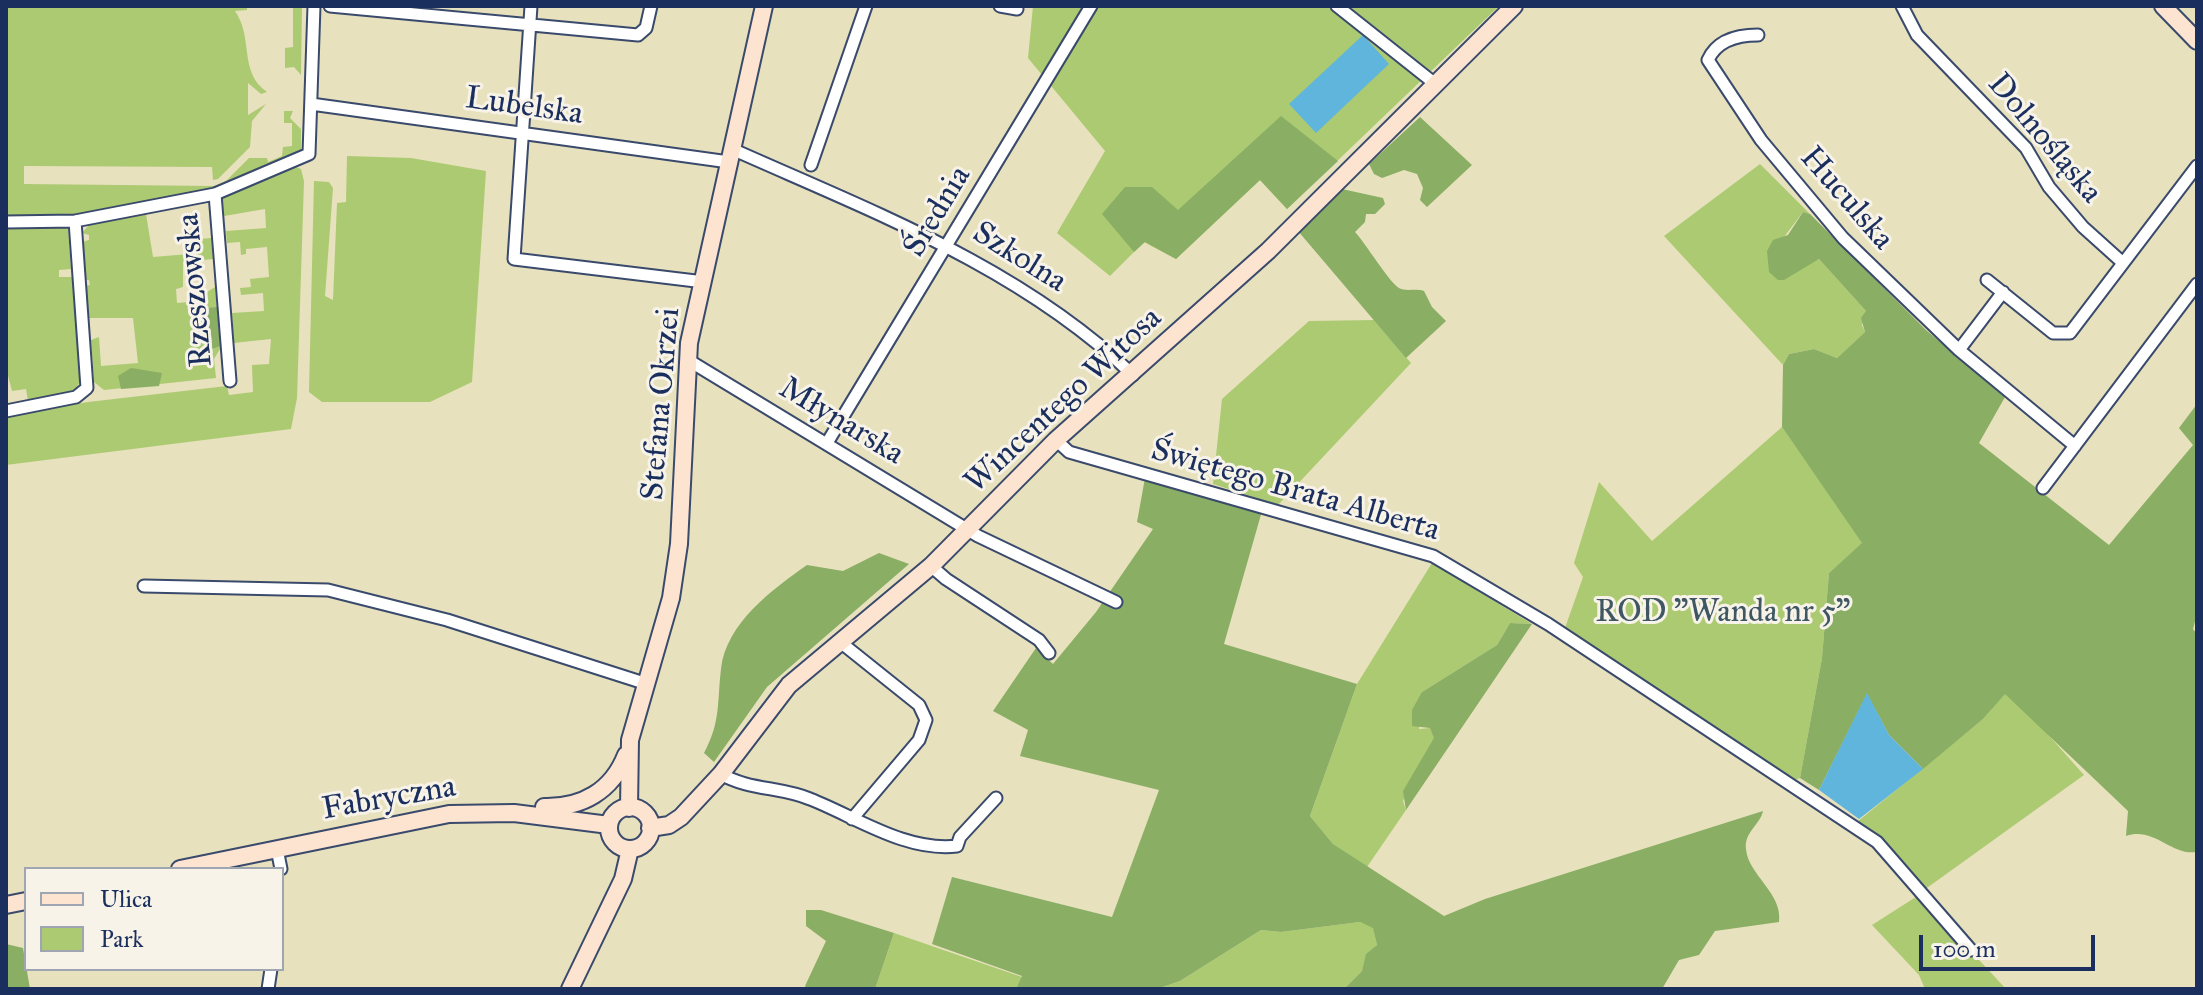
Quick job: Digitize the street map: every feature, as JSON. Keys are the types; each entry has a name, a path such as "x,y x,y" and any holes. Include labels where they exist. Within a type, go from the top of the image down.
{"street":[{"path":"6,222 75,221 215,194 309,154 314,6"},
{"path":"330,6 638,35 646,28 651,6"},
{"path":"531,6 520,133 523,145 512,256 516,261 533,264 704,282"},
{"name":"Stefana Okrzei","path":"629,808 629,750 644,683 671,598 679,544 688,360 764,6"},
{"path":"811,165 866,6"},
{"path":"1000,6 1017,9"},
{"name":"Średnia","path":"827,443 1091,6"},
{"path":"1337,6 1434,83"},
{"name":"Wincentego Witosa","path":"650,828 669,825 681,817 721,774 789,685 931,566 1056,440 1133,375 1268,251 1514,6"},
{"name":"Dolnośląska","path":"1902,6 1917,35 2026,148 2049,187 2083,227 2123,263"},
{"path":"2163,6 2197,41"},
{"name":"Huculska","path":"1758,35 1743,35 1723,43 1710,56 1710,66 1761,140 1843,238 1959,350 2075,446"},
{"name":"Lubelska","path":"311,104 520,133 731,155"},
{"name":"Szkolna","path":"731,155 948,245 1074,323 1133,375"},
{"path":"1987,280 2053,333 2070,333 2197,166"},
{"name":"Rzeszowska","path":"215,194 230,381"},
{"path":"6,411 76,397 87,388 75,221"},
{"path":"2043,488 2197,284"},
{"path":"1959,350 2003,292"},
{"name":"Młynarska","path":"688,360 966,529 1116,602"},
{"name":"Świętego Brata Alberta","path":"1056,440 1069,452 1433,556 1548,624 1877,842 1971,950"},
{"path":"931,566 1039,640 1049,653"},
{"path":"144,586 328,590 447,620 644,683"},
{"path":"839,641 919,705 926,720 919,740 852,819"},
{"path":"509,813 528,807 561,807 587,800 613,779 629,750"},
{"path":"721,774 733,781 809,798 875,830 944,848 957,846 960,837 996,798"},
{"path":"629,808 641,811 650,828 646,841 630,849 614,842 609,825 616,813 629,808"},
{"name":"Fabryczna","path":"190,867 423,818 479,812 609,825"},
{"path":"277,849 281,867"},
{"path":"570,989 623,879 630,849"}],"green space":[{"path":"6,6 247,6 247,10 235,11 244,32 252,75 267,92 261,94 248,83 248,115 266,104 252,121 250,147 218,179 213,180 212,167 24,166 24,184 214,186 226,181 249,158 267,158 268,162 282,156 283,147 292,146 292,123 284,123 284,111 293,111 290,118 301,129 301,151 213,190 82,215 6,217"},
{"path":"293,6 302,6 301,75 294,67 285,68 285,48 293,47"},
{"path":"1033,6 1497,8 1287,209 1260,180 1176,259 1144,242 1110,276 1057,233 1105,151 1028,58"},
{"path":"1281,116 1338,161 1287,209 1260,180 1176,259 1145,242 1134,252 1102,214 1125,187 1152,187 1178,210"},
{"path":"1420,117 1472,165 1427,207 1420,200 1423,188 1417,174 1404,170 1382,178 1374,174 1369,164"},
{"path":"347,156 411,158 486,171 472,382 430,402 322,402 309,392 314,181 329,182 333,188 325,296 333,300 337,203 346,202"},
{"path":"1760,164 1810,214 1803,212 1784,237 1808,264 1819,259 1866,311 1862,325 1865,332 1837,358 1814,349 1789,354 1783,365 1664,236"},
{"path":"293,166 301,169 304,181 297,398 291,429 6,465 6,416 88,402 227,386 229,395 253,392 252,365 269,364 271,339 234,343 232,313 264,311 263,293 241,295 240,288 251,287 250,279 269,277 267,247 246,249 246,254 241,255 240,242 227,243 226,231 266,228 265,209 224,216 219,202 226,194"},
{"path":"1342,189 1383,198 1385,204 1375,214 1366,214 1365,222 1355,232 1395,284 1402,289 1424,291 1432,307 1446,321 1406,358 1298,231"},
{"path":"1803,212 1810,214 1926,330 2005,397 1979,443 2109,545 2193,445 2179,428 2197,404 2197,614 2193,629 2197,634 2197,852 2179,850 2145,835 2126,836 2128,811 2005,694 1983,719 1923,769 1889,735 1867,694 1819,790 1800,778 1822,658 1829,573 1862,543 1782,427 1783,365 1789,354 1814,349 1837,358 1865,332 1861,318 1866,311 1819,259 1784,280 1778,280 1769,272 1767,251 1773,240 1788,235"},
{"path":"146,214 153,257 201,253 200,239 211,238 213,259 183,262 183,287 176,289 177,303 202,301 204,309 207,308 207,292 215,287 220,349 214,359 216,378 104,390 94,382 91,340 99,337 101,366 138,363 133,318 86,318 85,286 90,285 89,280 84,280 82,242 89,240 89,235 82,233 90,224"},
{"path":"6,227 68,228 71,269 59,270 59,277 73,277 80,382 74,392 28,401 26,389 12,391 6,368"},
{"path":"217,307 220,346 212,349 203,341 205,329 198,319 197,309"},
{"path":"1374,320 1411,363 1278,505 1213,484 1222,399 1309,321"},
{"path":"131,368 162,373 159,386 121,389 118,376"},
{"name":"ROD \"Wanda nr 5\"","path":"1782,427 1863,543 1829,573 1822,658 1800,778 1795,780 1565,628 1583,577 1574,563 1599,482 1652,541"},
{"path":"1145,478 1262,511 1224,644 1357,684 1310,816 1333,844 1444,916 1485,899 1763,811 1747,838 1746,849 1753,867 1776,902 1779,922 1715,931 1699,955 1679,960 1662,989 1344,989 1362,971 1366,954 1377,945 1373,928 1360,922 1281,932 1261,930 1180,981 1157,989 1016,989 1022,976 932,944 952,877 1112,917 1159,790 1020,756 1028,730 993,711 1036,648 1053,664 1096,612 1153,529 1137,522"},
{"path":"879,553 909,564 767,687 714,762 704,753 716,721 725,652 741,622 766,596 807,565 843,571"},
{"path":"1432,563 1532,624 1510,623 1497,645 1422,692 1419,729 1430,728 1435,738 1403,801 1406,810 1367,867 1333,844 1310,816 1357,684"},
{"path":"1510,623 1532,624 1406,810 1403,791 1434,738 1430,728 1412,726 1412,710 1422,692 1497,645"},
{"path":"2005,693 2036,721 2084,775 1924,890 1885,844 1857,822 1983,719"},
{"path":"1919,895 2006,989 1925,989 1919,975 1872,925"},
{"path":"806,910 821,910 894,933 875,989 807,989 805,986 826,941 806,926"},
{"path":"1360,922 1373,927 1377,945 1367,954 1362,971 1344,989 1157,989 1180,981 1261,930 1281,932"},
{"path":"894,933 1022,977 1016,989 875,989"},
{"path":"6,944 23,948 24,971 27,971 30,989 6,989"}],"water":[{"path":"1363,35 1389,64 1316,133 1289,104"},
{"path":"1867,693 1889,735 1923,769 1859,819 1819,790"}]}
